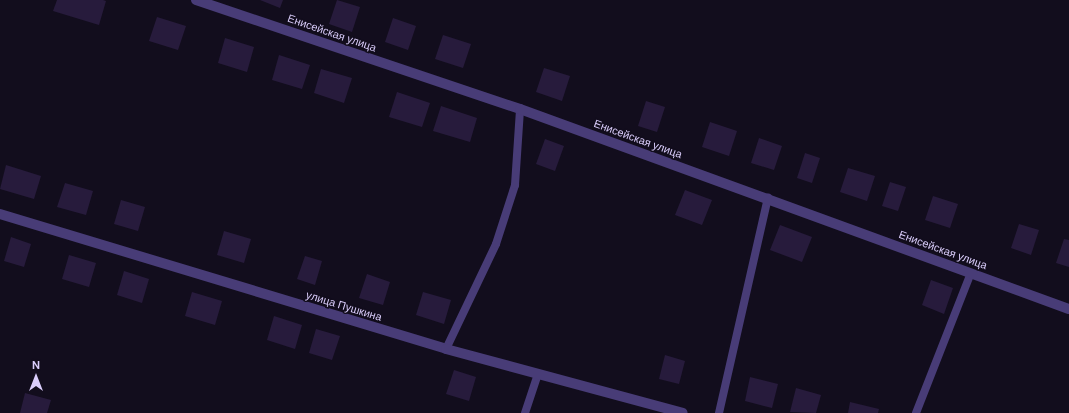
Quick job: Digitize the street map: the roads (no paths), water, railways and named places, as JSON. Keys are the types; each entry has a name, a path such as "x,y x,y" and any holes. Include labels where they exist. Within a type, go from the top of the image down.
{"street":[{"name":"Енисейская улица","path":"196,0 520,109 768,198 1069,309"},
{"name":"улица Пушкина","path":"0,214 446,349 684,413"}],"lane":[{"path":"446,349 501,229 514,185 520,109"},
{"path":"719,413 768,198"},
{"path":"916,413 971,273"},
{"path":"525,413 538,374"}]}
